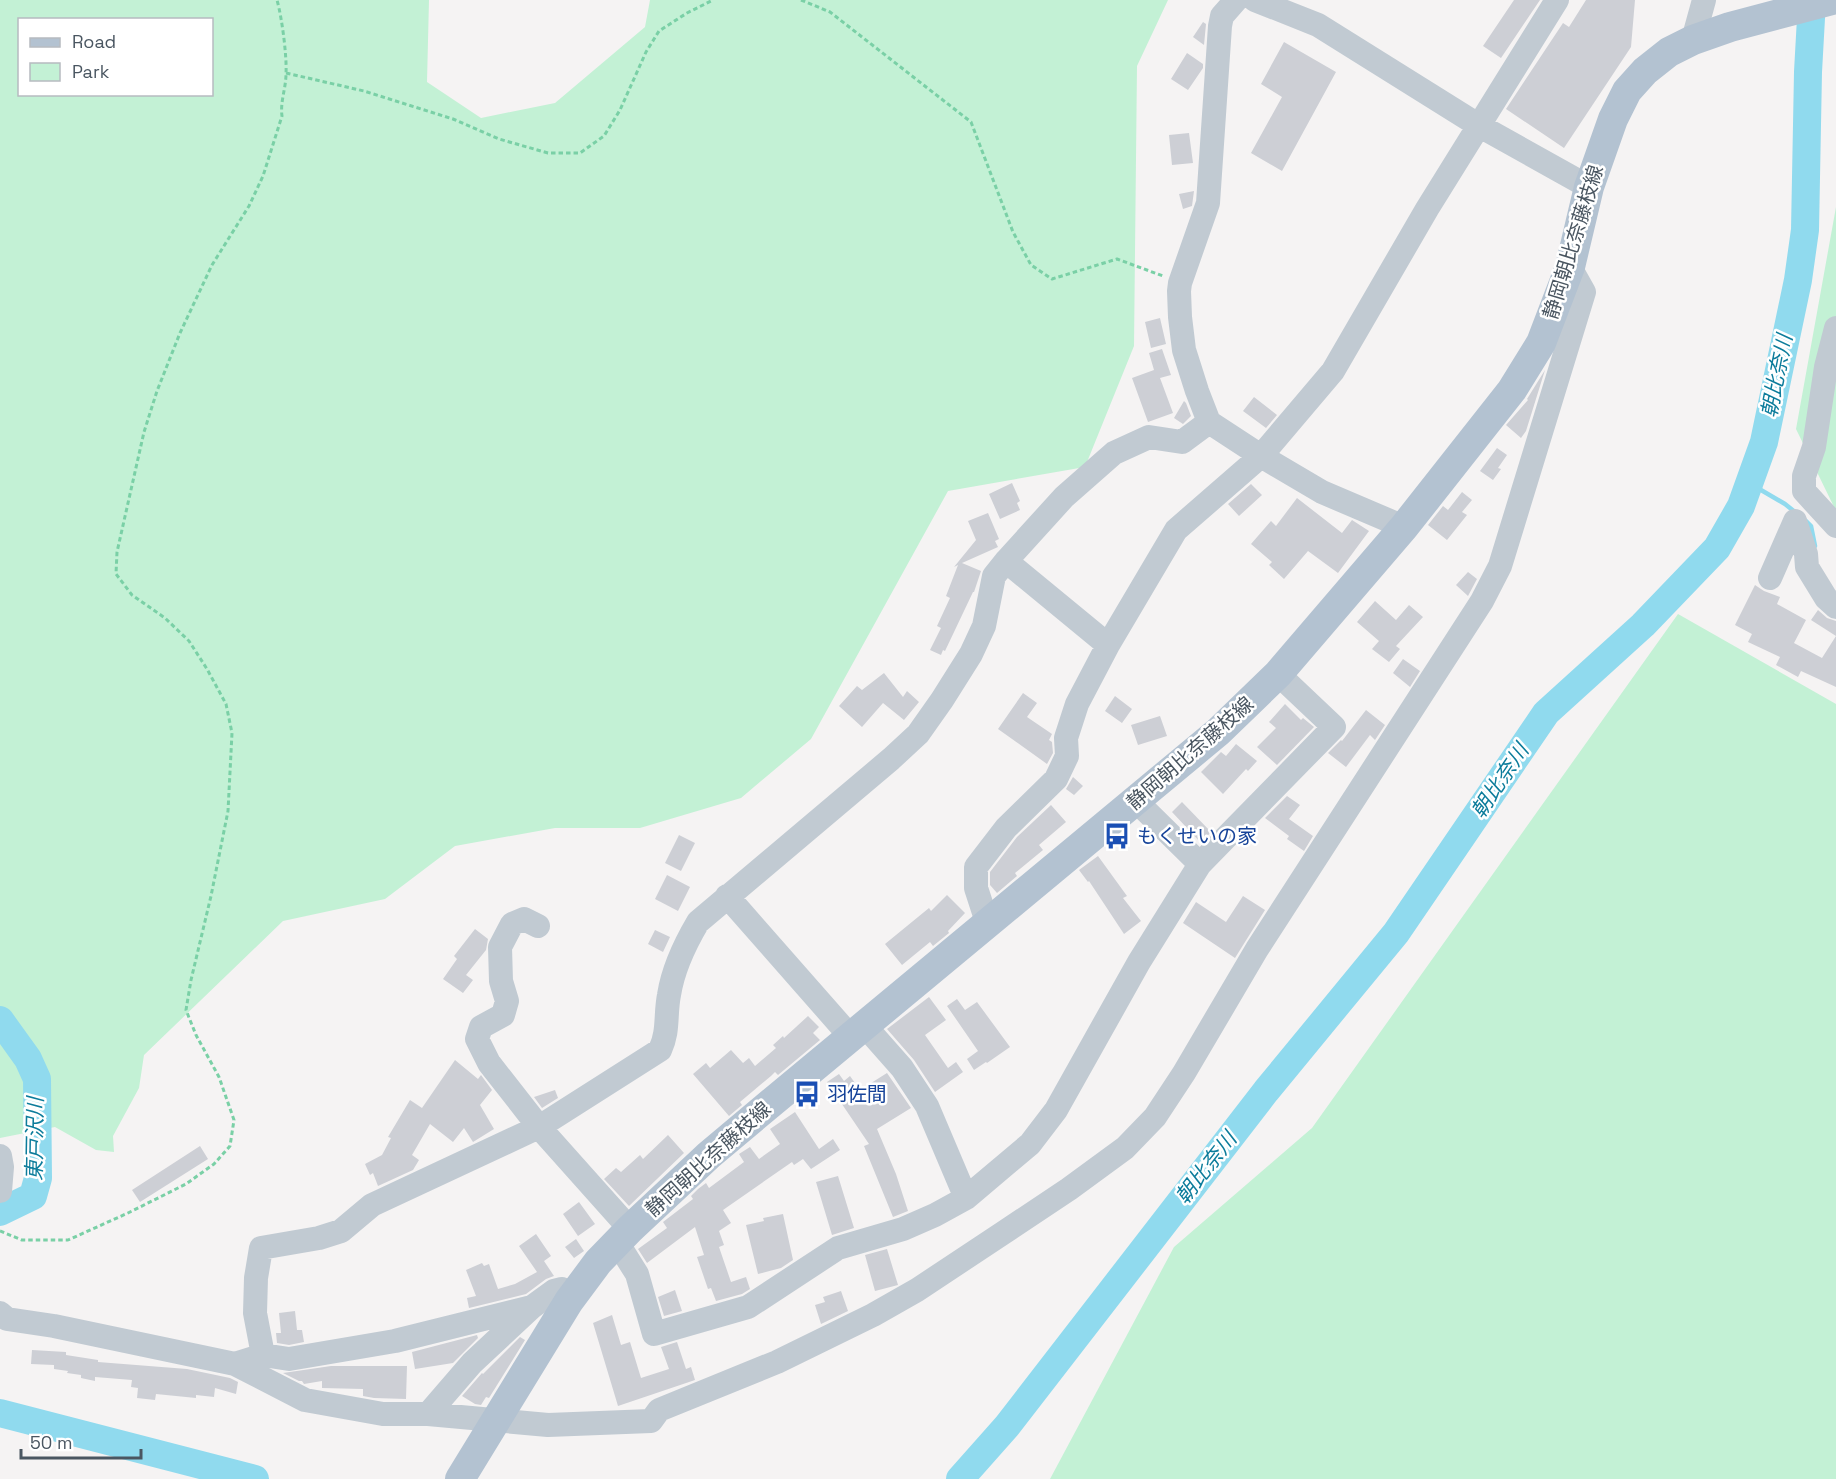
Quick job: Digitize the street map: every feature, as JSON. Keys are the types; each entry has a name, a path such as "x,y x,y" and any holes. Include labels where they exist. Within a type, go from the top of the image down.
{"main road":[{"name":"静岡朝比奈藤枝線","path":"460,1479 569,1301 623,1235 709,1155 1218,732 1278,674 1404,527 1512,390 1541,343 1570,267 1589,187 1613,118 1626,91 1645,71 1669,52 1702,37 1832,0"}],"street":[{"path":"1236,0 1222,16 1220,26 1208,202 1180,283 1180,317 1184,350 1209,422 1322,492 1404,527"},
{"path":"1255,0 1318,25 1479,125 1589,187"},
{"path":"988,925 976,888 976,867 1006,828 1056,779 1067,756 1066,738 1077,704 1108,645 1176,531 1261,456 1333,371 1427,209 1557,0"},
{"path":"1702,37 1704,0"},
{"path":"0,1314 7,1318 235,1364 305,1401 383,1414 428,1414 495,1422 548,1425 651,1421 659,1410 777,1362 873,1315 917,1290 1079,1182 1125,1148 1155,1117 1184,1073 1257,949 1482,601 1500,566 1584,292 1570,267"},
{"path":"1836,328 1826,367 1814,447 1804,476 1803,497 1836,526"},
{"path":"263,1355 255,1313 256,1278 261,1248 319,1238 341,1231 372,1205 539,1127 660,1050 666,1038 669,996 687,941 698,922 918,734 971,654 984,626 994,576 1006,561 1064,497 1114,453 1149,437 1182,442 1209,422"},
{"path":"1770,578 1795,521 1806,554 1807,567 1826,598 1836,608"},
{"path":"1006,561 1108,645"},
{"path":"538,926 524,919 512,924 500,947 501,981 507,1001 503,1015 481,1027 477,1039 489,1063 623,1235 654,1334 748,1307 838,1248 903,1229 966,1198 1030,1144 1056,1110 1139,962 1200,864 1334,727 1278,674"},
{"path":"1136,801 1200,864"},
{"path":"727,896 857,1031 902,1068 927,1106 966,1198"},
{"path":"0,1156 2,1167 0,1191"},
{"path":"428,1414 472,1363 532,1307 554,1291 562,1289 569,1301"},
{"path":"235,1364 263,1355 289,1359 395,1341 532,1307"}],"path":[{"path":"0,1232 22,1240 68,1240 186,1184 214,1164 230,1146 234,1120 219,1077 196,1035 186,1010 228,811 232,733 226,704 207,669 189,641 165,618 132,595 117,574 117,552 144,432 156,391 212,265 249,206 263,176 282,116 286,73 277,0"},
{"path":"286,73 364,91 453,119 499,139 548,153 580,153 604,136 620,110 646,52 659,31 713,0"},
{"path":"801,0 830,12 971,122 1013,232 1031,265 1052,279 1117,259 1180,283"}],"green space":[{"path":"0,0 429,0 427,82 481,118 555,103 645,27 650,0 1168,0 1137,66 1134,346 1085,467 948,491 811,739 741,798 640,828 555,828 455,846 385,899 283,921 144,1055 139,1088 113,1136 114,1152 96,1150 55,1127 0,1138"},
{"path":"1836,207 1836,511 1796,429"},
{"path":"1678,614 1836,704 1836,1479 1050,1479 1174,1247 1312,1128"}],"building":[{"path":"1514,0 1540,0 1501,58 1483,46"},
{"path":"1586,0 1635,0 1631,47 1564,148 1506,109 1563,23 1569,27"},
{"path":"1203,22 1206,24 1204,45 1193,37"},
{"path":"1284,42 1336,72 1282,171 1251,153 1282,97 1261,84"},
{"path":"1187,53 1203,64 1203,68 1188,90 1171,79"},
{"path":"1189,133 1193,163 1172,165 1169,135"},
{"path":"1194,191 1192,206 1183,209 1179,194"},
{"path":"1160,318 1166,344 1151,348 1145,322"},
{"path":"1162,349 1171,375 1160,378 1173,413 1148,422 1132,378 1154,370 1149,353"},
{"path":"1545,370 1526,431 1521,438 1506,425 1528,400"},
{"path":"1254,397 1277,415 1266,428 1243,411"},
{"path":"1184,401 1191,416 1183,424 1174,418"},
{"path":"1497,448 1507,455 1493,480 1480,471"},
{"path":"1012,483 1020,501 1017,503 1020,510 1000,519 989,494"},
{"path":"1251,484 1262,495 1239,516 1228,504"},
{"path":"1462,492 1472,500 1462,512 1467,515 1447,540 1428,525 1443,506 1448,510"},
{"path":"1297,498 1342,533 1352,520 1369,531 1338,573 1308,551 1284,579 1269,565 1272,562 1251,544 1271,521 1276,526"},
{"path":"988,513 999,539 995,541 998,547 962,563 981,571 974,592 941,655 930,650 941,628 937,626 950,598 946,596 958,565 954,567 976,540 968,521"},
{"path":"1468,572 1477,579 1468,596 1456,585"},
{"path":"1755,585 1780,597 1777,604 1806,620 1794,643 1822,658 1836,636 1836,687 1801,671 1798,677 1776,665 1780,657 1748,642 1752,634 1735,625"},
{"path":"1375,601 1396,620 1409,605 1423,617 1396,646 1400,649 1389,662 1372,649 1379,641 1357,622"},
{"path":"1818,610 1827,618 1836,621 1836,636 1811,620"},
{"path":"1403,659 1420,671 1410,687 1393,673"},
{"path":"884,673 903,697 907,691 919,702 904,720 883,703 862,727 839,706 857,686 862,690"},
{"path":"1023,693 1037,703 1027,717 1052,734 1049,740 1052,742 1053,753 1047,764 998,729"},
{"path":"1115,696 1132,709 1122,723 1105,711"},
{"path":"1285,704 1301,720 1303,718 1314,727 1277,765 1257,747 1276,728 1269,722"},
{"path":"1366,710 1385,725 1375,740 1370,735 1346,767 1328,753 1342,741"},
{"path":"1160,716 1167,736 1138,745 1131,725"},
{"path":"1236,744 1257,761 1248,771 1246,769 1223,794 1201,772 1221,752 1226,756"},
{"path":"1073,777 1083,786 1074,795 1066,789"},
{"path":"1287,796 1300,805 1289,819 1313,836 1304,851 1287,839 1289,836 1265,818"},
{"path":"1182,802 1211,832 1201,843 1172,812"},
{"path":"1051,805 1066,822 1039,845 1043,850 1015,873 1017,876 997,893 990,885 990,872 1017,837"},
{"path":"679,835 695,843 681,871 665,863"},
{"path":"1098,856 1127,896 1123,898 1141,921 1124,934 1089,881 1079,870"},
{"path":"667,875 690,887 678,911 655,899"},
{"path":"947,895 965,913 948,931 949,933 933,946 930,942 902,965 885,944 929,908 931,911"},
{"path":"1243,896 1265,910 1235,958 1183,923 1196,902 1226,922"},
{"path":"475,929 488,939 486,950 466,975 473,980 463,993 443,979 457,959 454,956"},
{"path":"655,930 670,937 663,952 648,944"},
{"path":"929,997 946,1020 925,1035 948,1068 956,1062 963,1072 935,1092 914,1060 887,1029"},
{"path":"957,999 965,1010 977,1002 1010,1047 974,1070 967,1059 978,1051 947,1006"},
{"path":"808,1016 819,1027 813,1033 820,1040 778,1075 775,1072 740,1102 742,1105 729,1116 693,1074 706,1063 710,1068 731,1050 743,1063 749,1058 755,1066 776,1048 773,1045"},
{"path":"455,1060 478,1079 481,1075 492,1090 480,1105 494,1129 473,1142 464,1128 453,1142 430,1124 412,1155 419,1160 413,1170 378,1186 373,1173 370,1175 365,1164 382,1155 391,1138 388,1137 410,1100 422,1108"},
{"path":"887,1073 911,1108 877,1129 896,1174 908,1211 893,1217 864,1146 869,1144 827,1082 839,1074 844,1081 850,1076 860,1090"},
{"path":"555,1090 558,1098 542,1108 534,1097"},
{"path":"795,1112 819,1149 833,1139 840,1150 811,1169 803,1159 794,1165 792,1162 723,1210 731,1223 719,1231 724,1245 719,1247 731,1282 746,1277 750,1289 742,1294 716,1301 711,1288 708,1289 697,1257 704,1255 695,1227 647,1263 638,1249 667,1228 663,1222 693,1199 691,1196 706,1183 709,1188 744,1162 739,1154 750,1147 759,1159 780,1144 770,1129"},
{"path":"668,1135 684,1153 629,1206 604,1179 616,1168 621,1172 640,1155 643,1159"},
{"path":"200,1146 208,1159 140,1202 132,1190"},
{"path":"838,1176 854,1228 832,1235 816,1182"},
{"path":"579,1202 595,1224 578,1236 563,1214"},
{"path":"783,1214 793,1260 781,1268 758,1274 746,1225 764,1221 763,1218"},
{"path":"536,1234 551,1256 544,1261 554,1276 546,1279 526,1294 469,1308 467,1298 476,1296 466,1270 482,1263 484,1266 489,1264 498,1289 515,1284 537,1272 519,1246"},
{"path":"576,1239 584,1251 574,1258 565,1247"},
{"path":"887,1249 898,1285 875,1291 865,1255"},
{"path":"675,1290 682,1311 664,1316 658,1297"},
{"path":"841,1291 848,1311 821,1324 815,1305 825,1302 823,1297"},
{"path":"295,1311 297,1330 302,1330 304,1342 289,1345 277,1343 276,1333 281,1333 279,1313"},
{"path":"612,1315 621,1345 630,1342 641,1378 669,1369 661,1347 677,1342 686,1369 691,1367 695,1380 618,1406 593,1323"},
{"path":"477,1335 478,1338 453,1363 415,1369 412,1352"},
{"path":"520,1337 525,1340 489,1398 486,1397 481,1405 462,1396 482,1373"},
{"path":"32,1350 66,1352 66,1355 98,1360 98,1362 187,1369 230,1378 238,1382 236,1394 215,1388 214,1397 196,1395 196,1398 156,1394 155,1400 137,1398 138,1388 131,1387 132,1380 95,1377 95,1381 81,1378 81,1375 67,1373 68,1371 54,1369 54,1365 31,1364"},
{"path":"331,1366 407,1366 406,1399 363,1396 363,1389 322,1388 322,1381 304,1384 283,1373"}],"waterway":[{"name":"朝比奈川","path":"960,1479 1007,1426 1266,1091 1396,933 1546,713 1643,625 1717,548 1741,506 1764,442 1798,280 1805,230 1808,72 1812,0"},
{"path":"1752,476 1761,490 1795,512"},
{"path":"1806,521 1811,526 1815,546"},
{"name":"東戸沢川","path":"0,1020 28,1059 37,1079 38,1178 33,1196 0,1212"},
{"name":"朝比奈川","path":"0,1413 255,1479"}],"place":[{"name":"もくせいの家","path":"1117,836"},
{"name":"羽佐間","path":"807,1094"}]}
